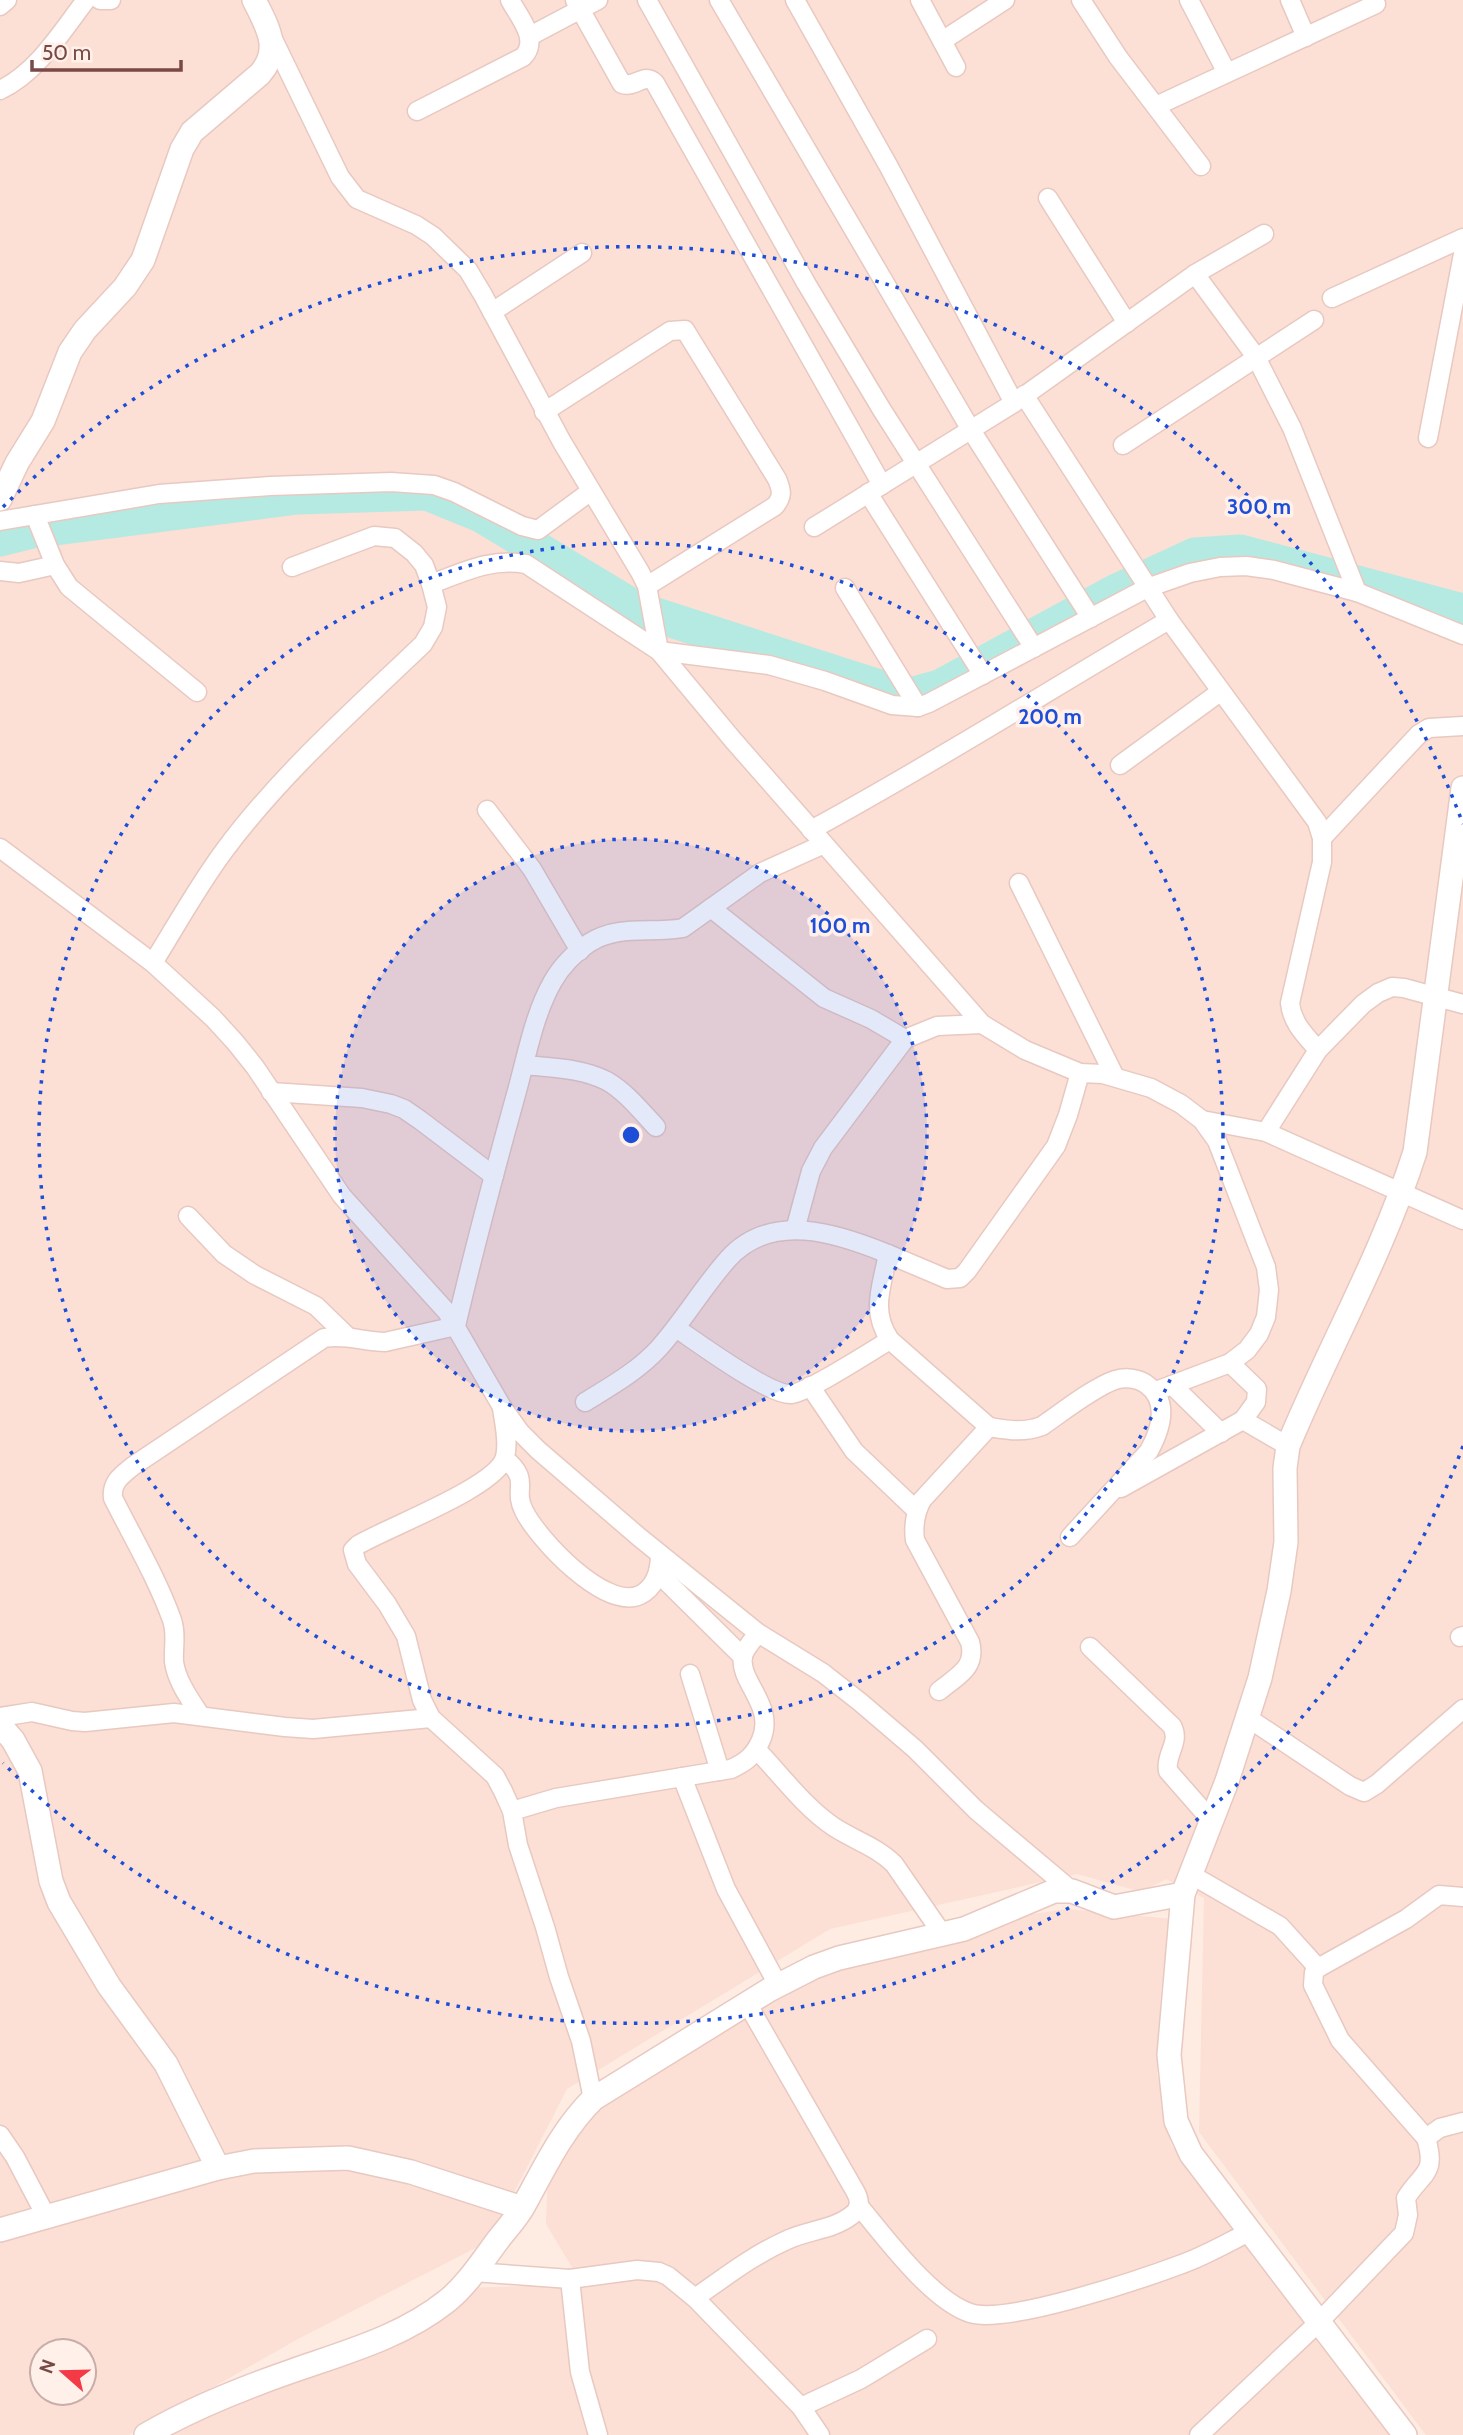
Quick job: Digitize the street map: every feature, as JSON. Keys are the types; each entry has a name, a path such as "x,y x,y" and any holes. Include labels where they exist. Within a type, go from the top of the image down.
{"street":[{"path":"0,6 7,0"},
{"path":"0,90 10,85 39,59 86,0"},
{"path":"100,0 111,0"},
{"path":"254,0 348,190 357,199 416,225 433,236 468,270 544,412 648,594 659,651"},
{"path":"417,111 523,57 530,47 530,36 510,0"},
{"path":"530,36 577,5 598,0"},
{"path":"647,0 806,283 915,464 1034,648"},
{"path":"719,0 971,430 1091,618"},
{"path":"795,0 1019,399 1072,467 1168,620 1317,822 1322,838 1318,886 1290,1003 1291,1015 1318,1050"},
{"path":"920,0 956,67"},
{"path":"942,41 1005,0"},
{"path":"1082,0 1118,57 1201,166"},
{"path":"1189,0 1227,73"},
{"path":"1290,0 1306,37"},
{"path":"1156,106 1376,4"},
{"path":"577,5 622,84 633,85 645,78 650,78 655,83 875,489 983,675"},
{"path":"0,499 9,477 43,421 70,352 85,330 125,287 142,260 182,149 192,132 261,74 270,63 270,32"},
{"path":"1048,198 1127,323"},
{"path":"814,527 1019,399 1195,274 1264,234"},
{"path":"1332,298 1463,238"},
{"path":"492,312 582,253"},
{"path":"1428,438 1463,254"},
{"path":"1195,274 1256,357 1292,428 1357,592"},
{"path":"1123,445 1314,320"},
{"path":"544,412 670,331 685,330 777,479 782,490 781,499 775,506 648,594"},
{"path":"0,521 39,525 159,494 270,486 391,482 433,485 522,526 538,530 591,491"},
{"path":"39,525 55,565 79,598 197,692"},
{"path":"153,963 223,852 248,821 330,733 422,643 433,627 437,607 424,565 414,552 395,538 374,536 292,567"},
{"path":"431,584 484,565 506,561 526,564 659,651 811,830 982,1024 1025,1050 1080,1073 1115,1077 1151,1088 1181,1104 1202,1120 1217,1141 1266,1267 1269,1290 1266,1317 1259,1334 1247,1350 1230,1363 1164,1388"},
{"path":"0,571 19,573 55,565"},
{"path":"659,651 769,665 825,681 892,705 918,707 929,704 1147,588 1190,573 1220,567 1246,566 1274,570 1357,592 1463,635"},
{"path":"845,588 918,707"},
{"path":"811,830 1009,717 1168,620"},
{"path":"1120,765 1220,692"},
{"path":"1322,838 1419,734 1429,728 1463,726"},
{"path":"1405,2435 1191,2154 1176,2120 1169,2055 1186,1884 1248,1718 1260,1678 1279,1591 1286,1542 1285,1468 1288,1446 1377,1254 1415,1152 1434,996 1460,835 1463,788"},
{"path":"487,810 532,869 580,951"},
{"path":"456,1326 525,1065 543,1002 554,979 588,944 607,933 631,929 682,928 741,884 824,844"},
{"path":"0,848 153,963 227,1034 255,1067 342,1196 447,1312 520,1432 660,1554 758,1633 808,1662 860,1702 915,1749 976,1810 1072,1891 1114,1907 1186,1884 1280,1926 1318,1968"},
{"path":"1019,883 1115,1077"},
{"path":"711,908 824,998 871,1019 905,1039"},
{"path":"1266,1132 1318,1050 1363,1004 1378,993 1392,987 1463,1004"},
{"path":"794,1230 811,1171 823,1148 905,1039 937,1026 982,1024"},
{"path":"525,1065 582,1073 609,1082 625,1094 656,1127"},
{"path":"585,1402 646,1362 730,1258 746,1243 775,1231 827,1233 852,1240 947,1279 960,1278 1056,1146 1080,1073"},
{"path":"271,1092 362,1098 391,1104 420,1120 494,1176"},
{"path":"1202,1120 1266,1132 1463,1220"},
{"path":"188,1216 224,1254 255,1275 316,1306 347,1336"},
{"path":"888,1254 878,1314 882,1328 890,1340 989,1427 1030,1431 1115,1380 1130,1378 1164,1388 1221,1433"},
{"path":"200,1716 180,1683 174,1659 174,1623 113,1498 115,1482 133,1466 324,1338 347,1336 385,1342 456,1326"},
{"path":"676,1328 770,1388 791,1394 890,1340"},
{"path":"1070,1537 1108,1495 1147,1466 1221,1433 1243,1420 1258,1395 1230,1363"},
{"path":"810,1386 854,1451 916,1510"},
{"path":"1147,1466 1149,1451 1160,1426 1160,1402 1164,1388"},
{"path":"502,1406 505,1459 498,1469 485,1481 365,1541 353,1550 357,1564 387,1604 406,1636 422,1700 431,1718 495,1776 512,1811 518,1845 581,2041 593,2099"},
{"path":"1243,1420 1288,1446"},
{"path":"939,1691 971,1663 973,1654 970,1642 915,1540 913,1529 916,1510 989,1427"},
{"path":"505,1459 514,1467 521,1480 520,1496 524,1511 542,1539 568,1566 596,1585 629,1597 645,1592 658,1573 660,1554"},
{"path":"658,1573 743,1657"},
{"path":"512,1811 556,1797 720,1771 748,1761 757,1750 765,1731 764,1713 743,1666 746,1648 758,1633"},
{"path":"1090,1647 1172,1726 1176,1738 1167,1763 1168,1771 1211,1820"},
{"path":"690,1674 720,1771"},
{"path":"1248,1718 1350,1786 1364,1792 1377,1784 1463,1709"},
{"path":"0,1717 32,1712 85,1722 164,1713 313,1729 431,1718"},
{"path":"0,1725 13,1740 30,1771 51,1881 59,1902 109,1986 166,2064 218,2168"},
{"path":"757,1750 821,1817 834,1827 885,1854 943,1935"},
{"path":"682,1777 726,1889 778,1985"},
{"path":"146,2435 168,2422 268,2379 377,2342 448,2300 474,2272 522,2208 563,2135 576,2116 593,2099 747,2003 814,1967 839,1958 943,1935 979,1924 1055,1891 1072,1891"},
{"path":"1199,2435 1318,2323 1404,2233 1408,2215 1406,2198 1424,2178 1431,2157 1426,2138 1340,2040 1313,1985 1312,1977 1318,1968 1406,1919 1438,1895 1463,1897"},
{"path":"695,2298 762,2252 796,2236 828,2228 845,2220 857,2211 859,2206 855,2191 747,2003"},
{"path":"1426,2138 1440,2128 1463,2122"},
{"path":"0,2136 15,2157 46,2216"},
{"path":"0,2230 218,2168 254,2161 348,2158 411,2172 522,2208"},
{"path":"859,2206 936,2292 954,2306 969,2313 983,2315 1016,2312 1117,2286 1184,2264 1250,2232"},
{"path":"474,2272 570,2279 650,2270 668,2276 695,2298 801,2407 820,2435"},
{"path":"570,2279 580,2372 598,2435"},
{"path":"801,2407 861,2379 926,2339"}],"shaded area":[{"path":"0,0 1463,0 1463,2435 1426,2435 1199,2132 1204,1898 1166,1879 1142,1892 1077,1874 830,1929 567,2089 489,2241 298,2339 129,2435 0,2435"},
{"path":"1067,1909 1172,1919 1161,1992 1157,2074 1171,2145 1399,2435 158,2435 278,2382 461,2288 582,2284 546,2224 548,2169 605,2096 768,1996 871,1954 1019,1916"}],"waterway":[{"path":"0,539 32,531 297,497 427,493 481,515 637,609 907,696 940,687 1115,592 1195,555 1240,552 1463,611"}]}
